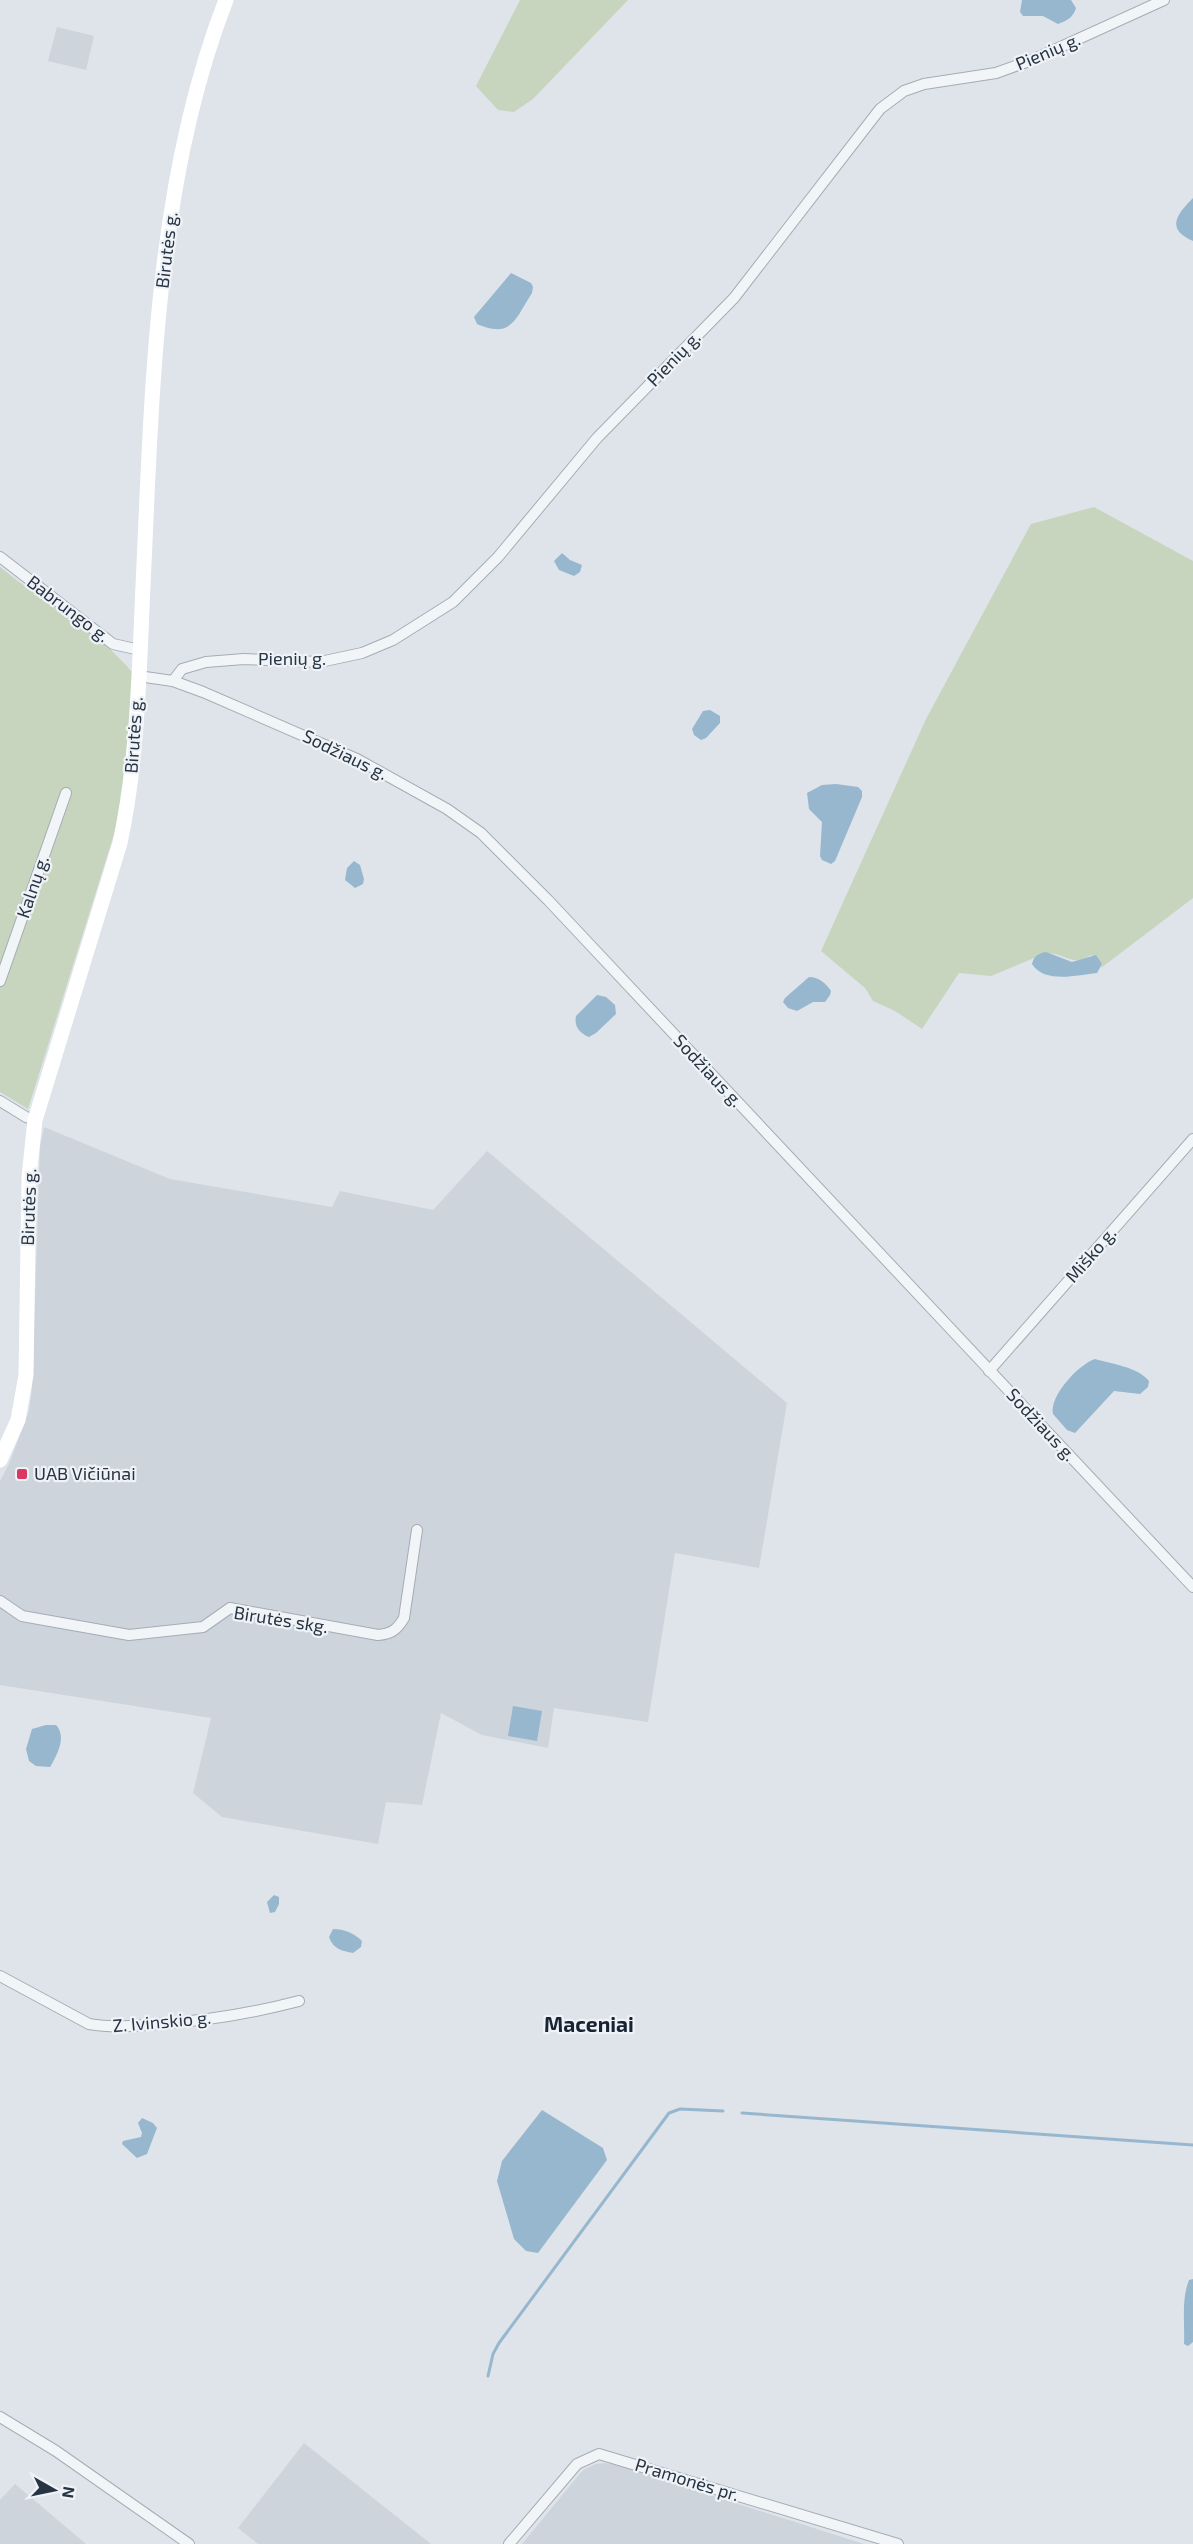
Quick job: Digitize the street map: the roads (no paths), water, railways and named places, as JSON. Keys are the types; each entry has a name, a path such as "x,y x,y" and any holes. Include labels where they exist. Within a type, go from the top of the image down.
{"main road":[{"name":"Birutės g.","path":"0,1460 18,1420 26,1376 29,1177 35,1120 120,843 132,775 158,330 169,231 195,99 209,48 226,0"}],"street":[{"name":"Pienių g.","path":"173,681 182,669 207,662 244,659 320,662 362,653 393,640 453,602 498,557 597,438 734,298 880,109 904,91 914,87 996,73 1032,60 1164,0"},
{"name":"Babrungo g.","path":"0,557 113,644 140,650"},
{"name":"Sodžiaus g.","path":"138,676 173,681 305,734 357,759 447,809 481,833 548,900 1193,1587"},
{"name":"Kalnų g.","path":"0,981 66,793"},
{"path":"0,1101 35,1120"},
{"name":"Miško g.","path":"989,1371 1193,1139"},
{"name":"Birutės skg.","path":"0,1602 22,1616 129,1635 203,1627 230,1608 378,1635 389,1634 399,1628 404,1618 417,1530"},
{"name":"Z. Ivinskio g.","path":"0,1976 89,2024 105,2027 191,2022 257,2012 300,2001"},
{"path":"0,2417 56,2451 189,2544"},
{"name":"Pramonės pr.","path":"509,2544 577,2464 599,2454 898,2544"}],"water":[{"path":"1022,0 1071,0 1076,8 1071,17 1058,24 1043,16 1023,16 1020,12"},
{"path":"1193,198 1193,241 1179,231 1176,221"},
{"path":"511,273 531,283 533,287 532,293 516,318 505,328 489,328 477,324 474,317"},
{"path":"562,553 570,560 582,565 580,572 574,576 559,570 554,561"},
{"path":"710,710 720,716 720,723 706,738 701,740 694,735 692,729 703,711"},
{"path":"822,785 858,787 862,791 862,797 835,861 831,864 822,860 820,856 822,822 809,809 807,793"},
{"path":"354,861 360,865 364,879 363,884 355,888 345,880 347,868"},
{"path":"1046,952 1072,962 1096,955 1102,964 1097,973 1053,976 1038,970 1032,964 1037,955"},
{"path":"809,977 824,983 831,991 830,995 825,1002 813,1002 797,1011 788,1008 783,1002 785,998"},
{"path":"597,995 606,997 615,1005 616,1014 589,1037 578,1029 576,1016"},
{"path":"1095,1359 1138,1372 1149,1381 1148,1387 1140,1394 1114,1391 1075,1433 1067,1430 1053,1414 1053,1407 1066,1382 1081,1367"},
{"path":"513,1706 542,1711 537,1741 508,1736"},
{"path":"56,1725 61,1735 60,1746 50,1767 36,1766 29,1761 26,1749 32,1729"},
{"path":"274,1895 279,1897 279,1904 275,1912 270,1913 267,1902"},
{"path":"333,1929 356,1936 362,1941 361,1947 353,1953 338,1949 329,1937"},
{"path":"542,2110 603,2148 607,2160 538,2253 526,2251 514,2239 497,2181 502,2161"},
{"path":"142,2118 153,2123 157,2128 147,2154 137,2158 122,2144 123,2141 141,2137 142,2133 138,2123"},
{"path":"1193,2279 1193,2342 1188,2346 1184,2344 1184,2304 1189,2280"}],"waterway":[{"path":"488,2376 493,2354 499,2343 669,2113 680,2109 723,2111"},
{"path":"742,2113 1193,2145"}],"place":[{"name":"UAB Vičiūnai","path":"22,1474"}],"district":[{"name":"Maceniai","path":"589,2025"}]}
